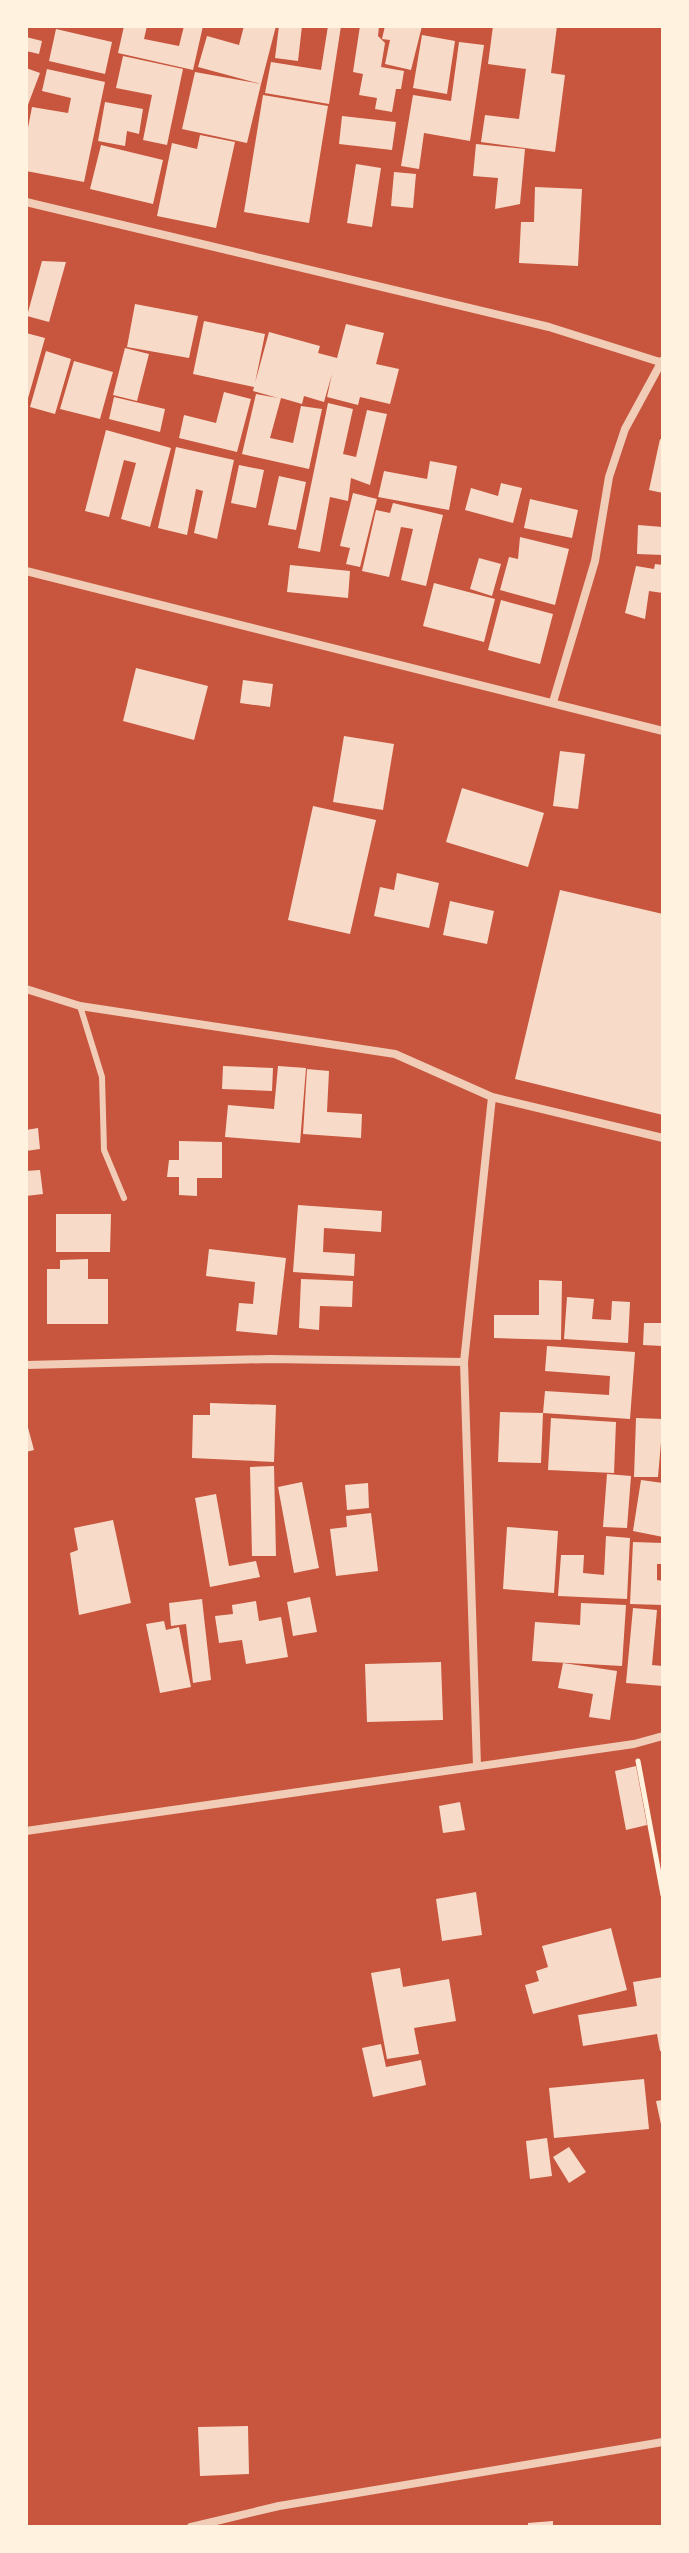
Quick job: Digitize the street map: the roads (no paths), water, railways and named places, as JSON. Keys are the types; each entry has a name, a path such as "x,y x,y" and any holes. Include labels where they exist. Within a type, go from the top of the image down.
{"street":[{"path":"26,202 549,327 662,362 625,429 609,477 595,561 553,702"},
{"path":"26,571 663,731"},
{"path":"26,989 80,1006 395,1054 492,1097 663,1138"},
{"path":"477,1766 464,1362 492,1097"},
{"path":"26,1365 270,1359 464,1362"},
{"path":"26,1831 634,1744 663,1736"},
{"path":"191,2527 279,2506 663,2442"}],"lane":[{"path":"80,1006 102,1077 104,1150 124,1198"}]}
